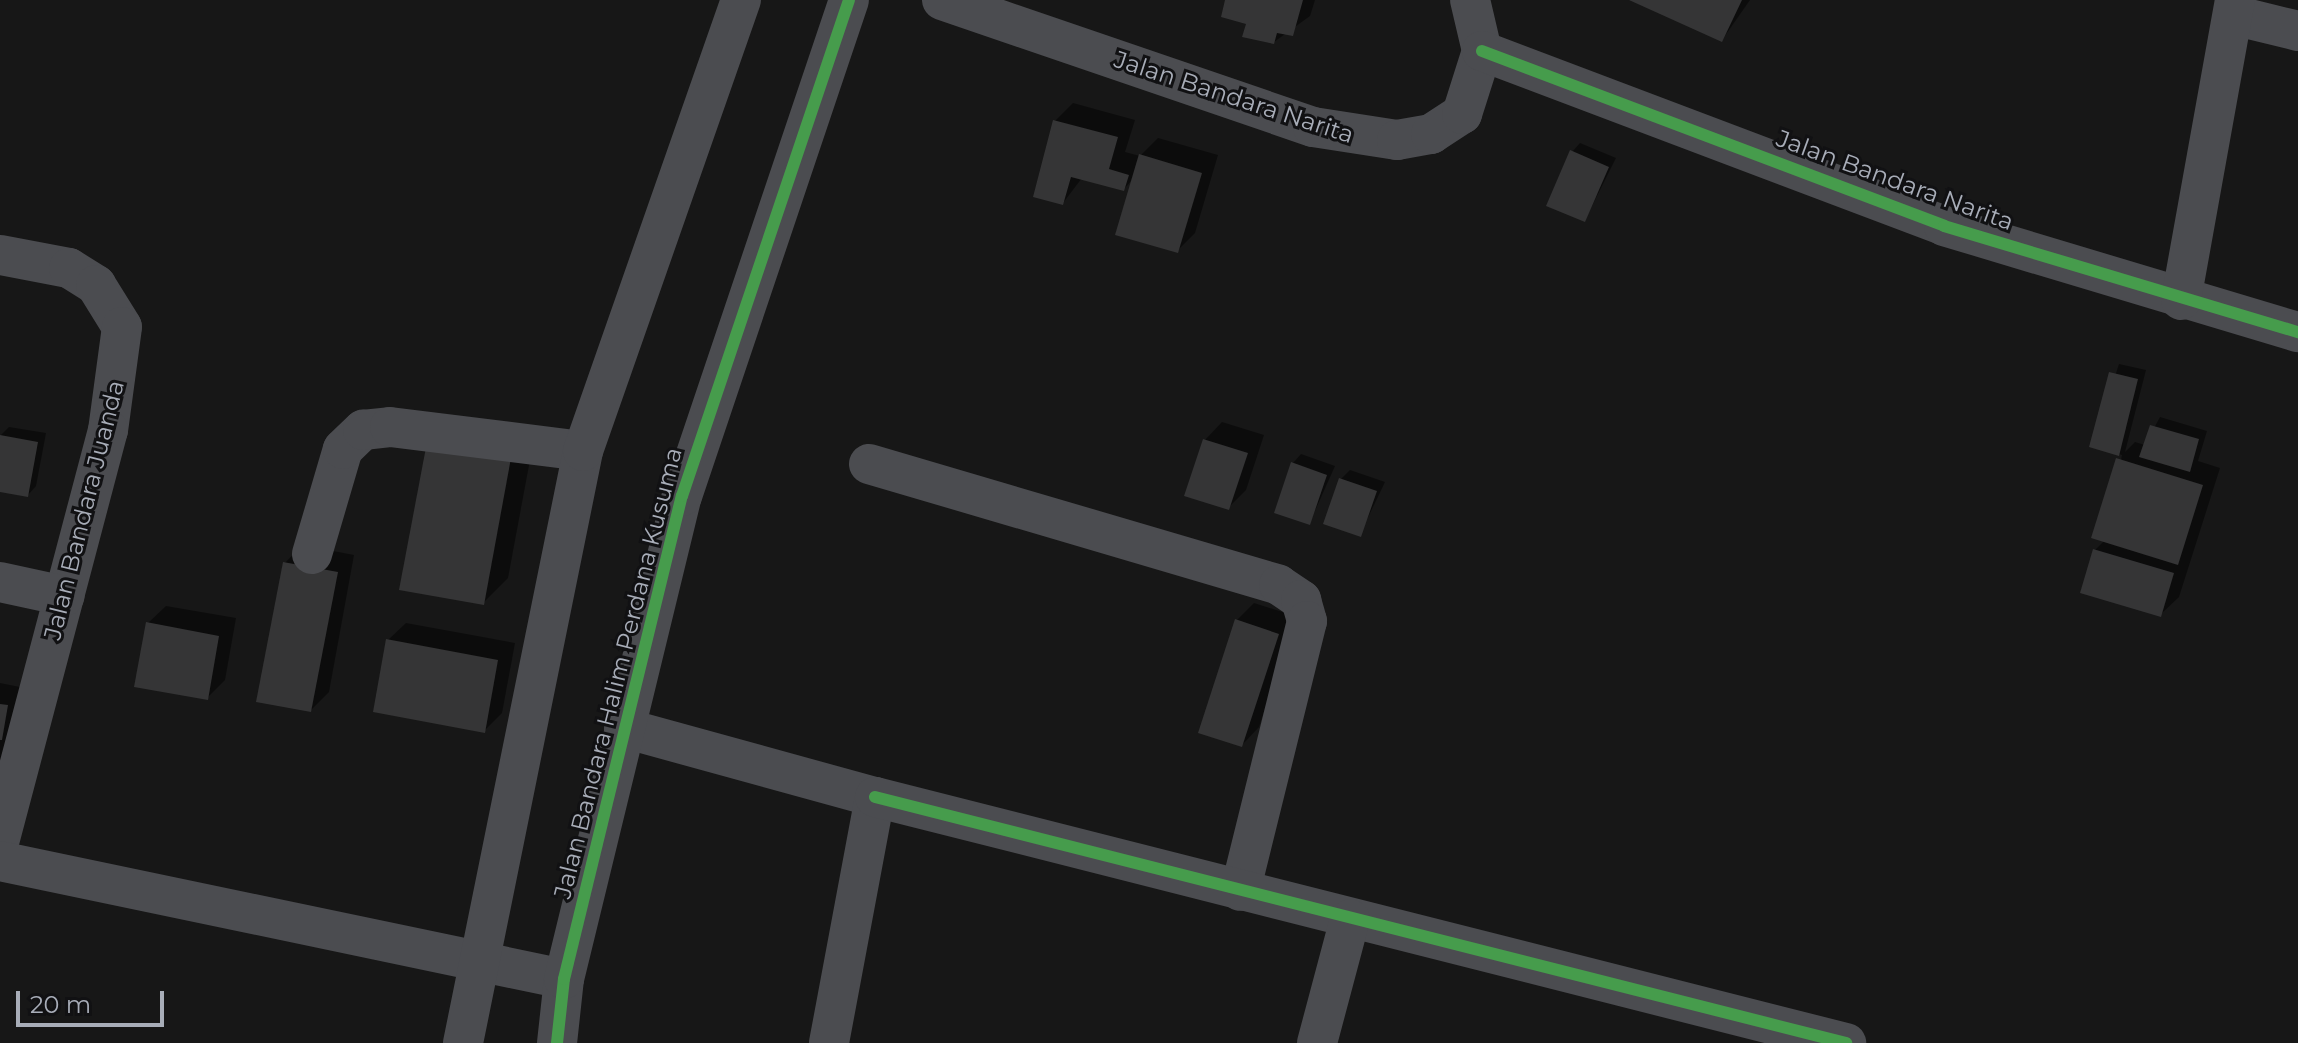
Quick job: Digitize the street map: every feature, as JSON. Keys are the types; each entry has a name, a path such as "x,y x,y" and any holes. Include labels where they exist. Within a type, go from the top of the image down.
{"street":[{"path":"463,1043 583,451 741,0"},
{"name":"Jalan Bandara Halim Perdana Kusuma","path":"557,1043 564,979 682,496 849,0"},
{"name":"Jalan Bandara Narita","path":"942,0 1364,138 1431,134 1462,114 1482,51 2015,248 2168,297 2298,332"},
{"path":"1470,0 1482,51"},
{"path":"2168,297 2234,8 2298,31"},
{"name":"Jalan Bandara Juanda","path":"0,255 69,268 96,285 122,327 108,430 0,839"},
{"path":"312,554 343,449 363,430 583,451"},
{"path":"869,464 1279,585 1301,600 1307,621 1240,891"},
{"path":"0,582 64,596"},
{"path":"624,728 875,797 1846,1043"},
{"path":"829,1043 875,797"},
{"path":"0,861 477,966 564,979"},
{"path":"1317,1043 1350,919"}],"building":[{"path":"1225,0 1303,0 1293,36 1277,33 1274,44 1242,37 1246,24 1221,17"},
{"path":"1629,0 1742,0 1722,42"},
{"path":"1053,120 1118,137 1109,169 1129,175 1124,191 1071,177 1063,205 1033,197"},
{"path":"1570,150 1609,167 1585,222 1546,206"},
{"path":"1139,154 1202,173 1178,253 1115,235"},
{"path":"2109,372 2138,379 2119,456 2089,447"},
{"path":"2150,425 2199,439 2190,472 2139,457"},
{"path":"0,435 38,442 28,497 0,492"},
{"path":"1203,439 1248,453 1229,510 1184,496"},
{"path":"427,442 511,458 484,605 399,590"},
{"path":"2116,458 2203,485 2178,565 2091,538"},
{"path":"1291,462 1327,475 1310,525 1274,513"},
{"path":"1339,478 1377,491 1361,537 1323,524"},
{"path":"2093,549 2174,573 2161,617 2080,593"},
{"path":"283,562 338,572 311,712 256,702"},
{"path":"1235,619 1279,634 1242,747 1198,733"},
{"path":"146,622 219,636 208,700 134,687"},
{"path":"386,639 498,660 485,733 373,712"},
{"path":"0,704 8,705 2,740 0,740"}],"cycle path":[{"path":"557,1043 564,979 682,496 849,0"},
{"path":"1482,51 1944,226 2298,332"},
{"path":"875,797 1846,1043"}]}
